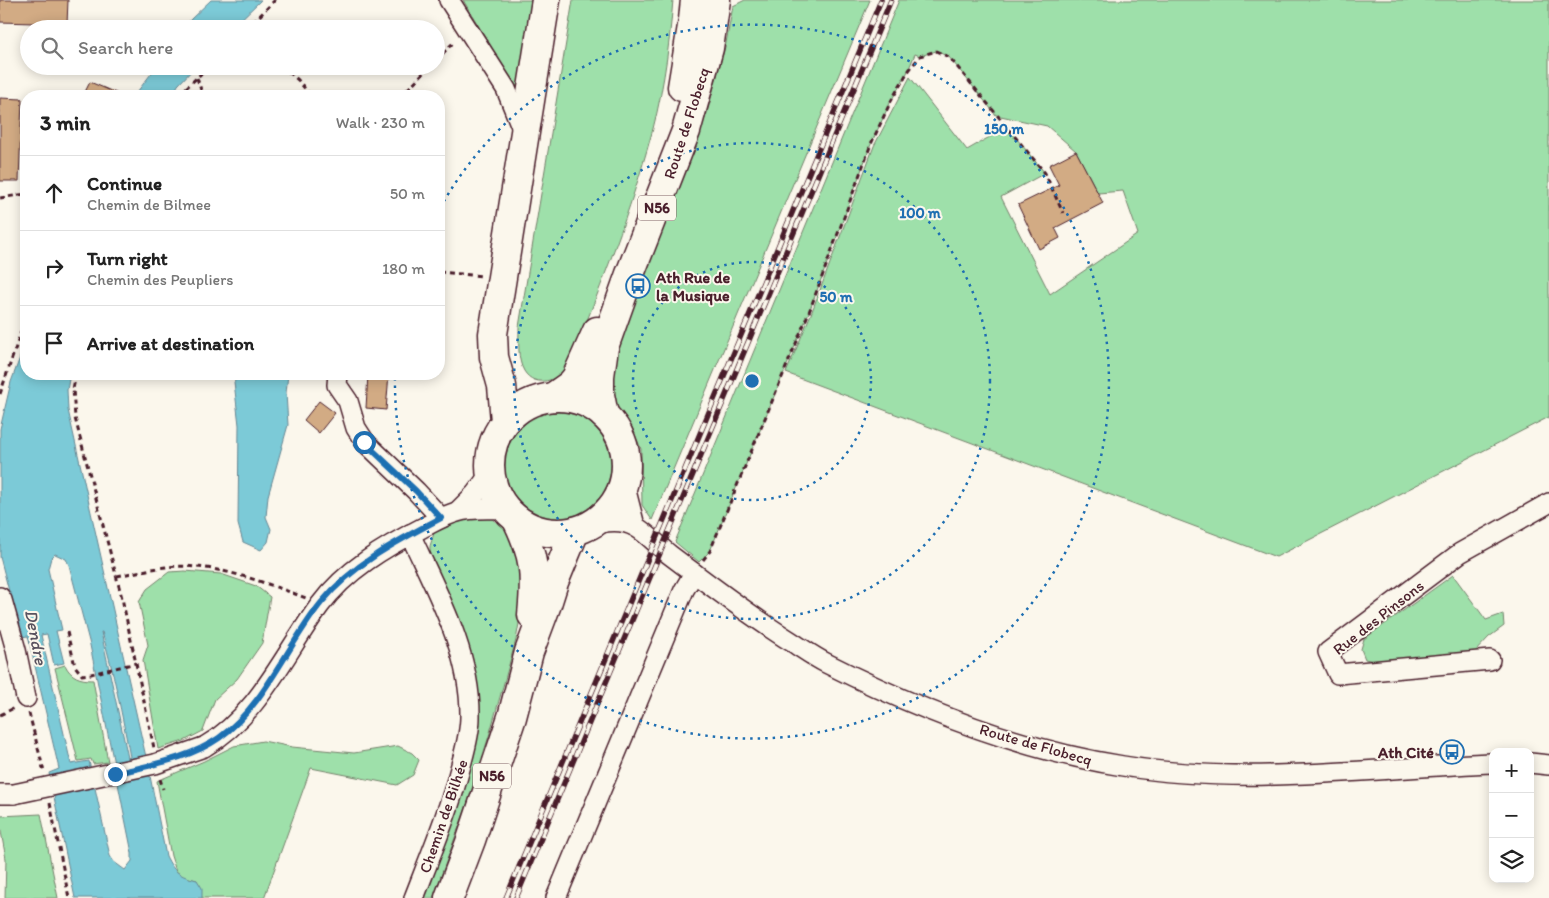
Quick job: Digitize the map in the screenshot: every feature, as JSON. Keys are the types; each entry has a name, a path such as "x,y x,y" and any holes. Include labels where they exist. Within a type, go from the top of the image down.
{"highway":[{"path":"505,421 502,386 493,348 493,334 546,0"},
{"path":"547,398 514,379 508,364 504,331 560,0"},
{"name":"Route de Flobecq","path":"547,398 570,385 581,368 657,178 674,122 684,75 695,0"},
{"name":"Route de Flobecq","path":"604,415 600,395 600,376 604,347 630,274 686,131 709,48 716,0"},
{"name":"N56","path":"449,898 471,840 512,717 529,652 554,582 582,528 604,515 616,500 624,483 625,454 617,433 604,415 593,407 581,401 567,398 547,398 527,404 514,413 505,421 496,435 490,461 493,487 528,541 532,557 535,578 529,652"},
{"path":"511,515 530,527 545,532 560,533 582,528"}],"street":[{"path":"449,0 506,89 524,134"},
{"path":"338,380 338,385 348,401 356,428 364,442 416,491 441,518"},
{"path":"458,511 475,494 490,474"},
{"path":"624,483 635,526"},
{"name":"Rue des Pinsons","path":"1490,660 1338,674 1328,652 1460,553 1549,503"},
{"path":"7,794 155,764 204,747 230,729 248,711 321,604 357,567 410,534 458,511 482,508 511,515"},
{"name":"Route de Flobecq","path":"582,528 607,520 635,526 748,613 823,662 873,685 984,730 1081,758 1156,770 1241,775 1339,772 1489,763"},
{"name":"Chemin de Bilhée","path":"410,534 449,619 463,662 470,717 466,748 456,784 414,898"},
{"path":"556,898 684,590 694,573"},
{"path":"1,598 16,650 26,698"},
{"path":"1534,763 1549,764"}],"path":[{"path":"256,20 275,0"},
{"path":"445,51 467,28"},
{"path":"694,573 710,551 752,451 809,312 871,144 890,103 907,73 920,56 936,51 949,57 1044,173 1062,213"},
{"path":"185,90 200,75"},
{"path":"292,75 306,90"},
{"path":"407,90 421,75"},
{"path":"197,78 201,90"},
{"path":"0,198 20,195"},
{"path":"445,273 501,278"},
{"path":"0,394 20,335"},
{"path":"75,380 73,389 75,418 117,576 154,751"},
{"path":"117,576 167,567 212,569 257,580 321,604"},
{"path":"67,632 75,666 82,674 91,674 136,663"},
{"path":"158,770 162,790"}],"green space":[{"path":"463,0 532,0 517,90"},
{"path":"573,0 673,0 667,57 657,113 639,178 620,233 568,368 553,379 540,381 529,377 520,361 519,327"},
{"path":"745,0 870,0 652,520 642,505 641,449 632,427 618,408 614,392 614,365 619,339 707,113 726,43 733,6"},
{"path":"899,0 1549,0 1549,417 1276,557 786,373 811,314 874,146 910,77 967,150 1007,127 1045,173 1001,197 1050,294 1138,234 1123,191 1098,193 1076,151 1047,126 996,115 949,57 936,51 920,56 915,54 871,144 809,312 710,551 699,562 675,542"},
{"path":"558,412 578,416 596,427 607,445 611,465 607,485 596,503 578,514 558,518 538,514 520,503 509,485 505,465 509,445 520,427 538,416"},
{"path":"471,516 474,519 481,517 491,518 508,531 522,564 520,618 516,640 489,736 468,802 433,898 421,898 479,712 474,671 462,632 430,555 430,546 434,533"},
{"path":"185,571 221,574 256,586 270,597 262,643 237,679 215,699 203,731 184,741 158,749 143,660 148,645 139,602 147,589 169,572"},
{"path":"1453,575 1486,620 1503,614 1504,626 1489,637 1472,655 1379,662 1365,659 1361,649 1364,639"},
{"path":"65,665 76,677 93,680 108,762 93,764 91,759 78,761 55,668"},
{"path":"263,741 292,747 354,753 398,746 412,753 419,760 413,775 397,785 311,768 264,898 202,898 197,880 184,877 176,871 171,856 157,781 234,746"},
{"path":"41,814 58,898 5,898 6,859 0,816"}],"water":[{"path":"211,0 261,0 240,20 191,19"},
{"path":"150,75 187,75 175,90 139,90"},
{"name":"Dendre","path":"20,357 20,380 69,380 67,390 68,410 148,766 166,856 178,872 186,877 197,880 202,888 202,898 75,898 49,773 59,769 28,636 21,637 0,557 0,429 11,382","holes":["55,554 66,559 90,645 132,853 132,861 125,870 114,862 110,856 89,761 71,764 41,635 47,634 54,665 64,663 56,631 62,630 48,569 51,558","102,632 118,694 130,757 128,758"]},
{"path":"236,380 287,380 286,393 288,425 268,496 266,517 271,529 268,542 261,550 243,542 238,524 239,425 234,382"}],"building":[{"path":"0,0 68,0 67,20 0,22"},
{"path":"90,82 109,90 86,90"},
{"path":"0,98 20,99 19,181 0,181"},
{"path":"1076,151 1103,203 1055,228 1060,238 1039,249 1018,205 1059,185 1049,165"},
{"path":"368,380 388,380 386,410 366,408"},
{"path":"319,401 335,413 319,433 304,420"}],"railway":[{"path":"506,898 881,0"},
{"path":"516,898 891,0"}],"place":[{"name":"Ath Rue de la Musique","path":"638,286"},
{"name":"Ath Cité","path":"1452,752"}],"route":[{"path":"115,774 184,755 204,747 230,729 248,711 321,604 337,586 357,567 410,534 441,518 416,491 364,442"}]}
